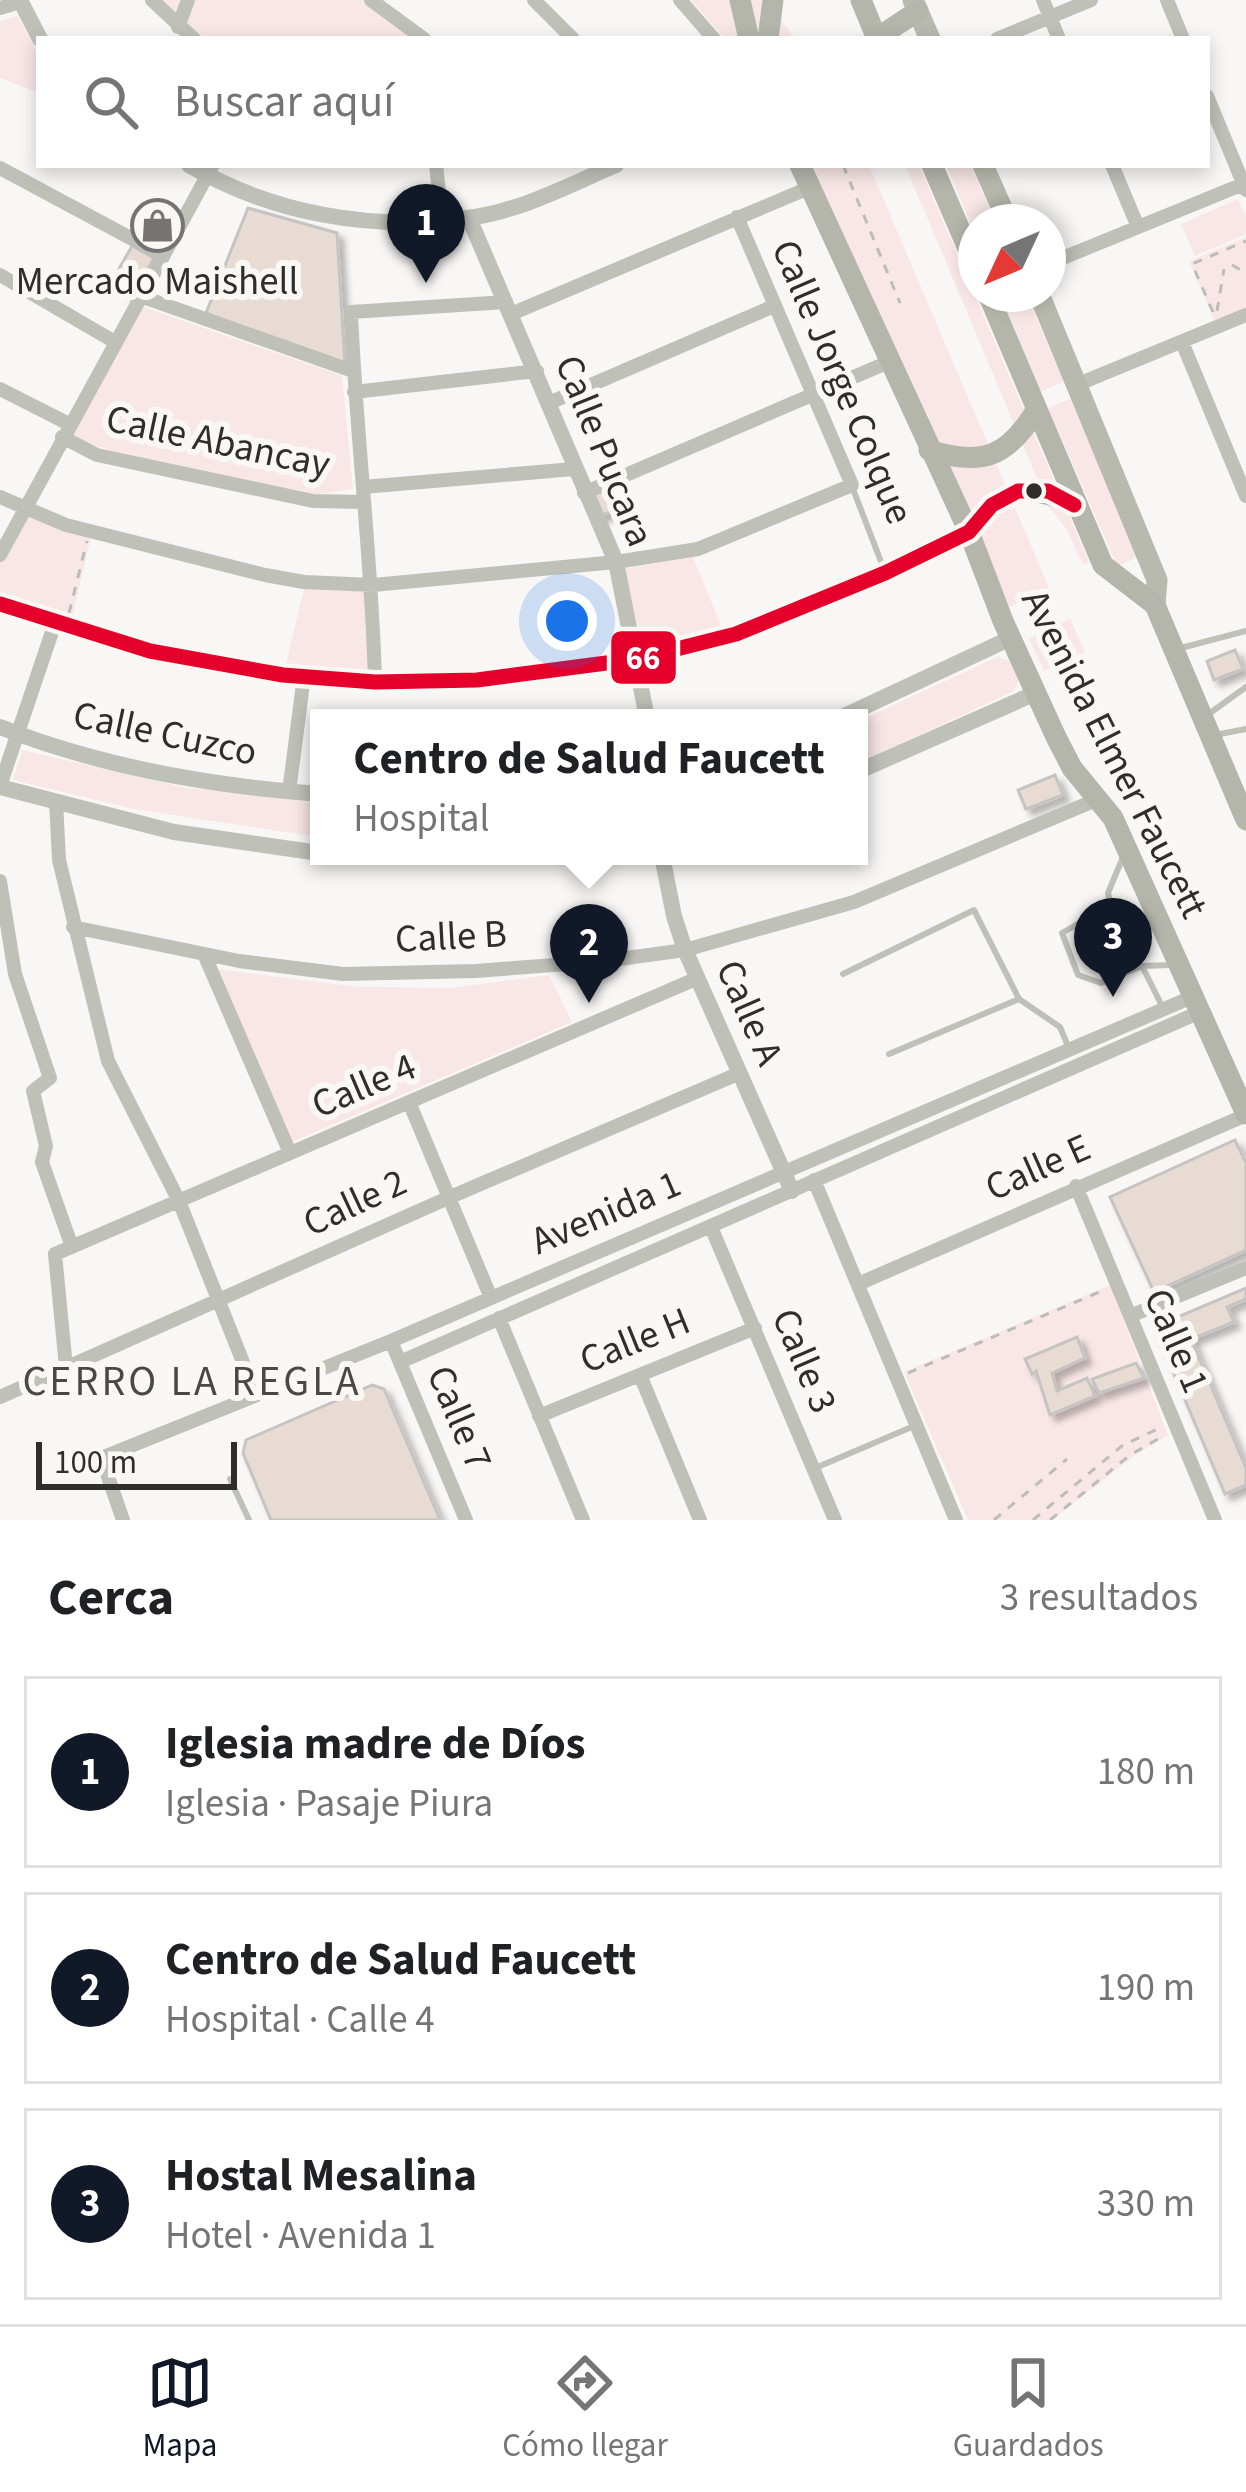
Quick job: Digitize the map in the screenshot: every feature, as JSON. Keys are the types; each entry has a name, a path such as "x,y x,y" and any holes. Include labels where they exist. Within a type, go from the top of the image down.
{"highway":[{"path":"740,0 747,36"},
{"path":"768,36 773,0"},
{"path":"861,0 876,36"},
{"path":"880,36 916,5"},
{"name":"Avenida Elmer Faucett","path":"802,168 969,532 1036,692 1072,768 1113,818 1246,1114"},
{"path":"933,168 958,225"},
{"name":"Avenida Elmer Faucett","path":"996,312 1103,565 1155,605 1246,820"},
{"path":"929,450 960,460 993,455 1020,437 1036,409"},
{"path":"969,532 992,505 1018,491 1048,491 1074,505"}],"main road":[{"path":"916,5 928,36"},
{"path":"984,168 1000,204"},
{"name":"Avenida Elmer Faucett","path":"1046,312 1157,580 1155,605"}],"street":[{"path":"152,0 190,36"},
{"path":"178,27 188,0"},
{"path":"371,0 420,36"},
{"path":"534,0 570,36"},
{"path":"680,0 711,36"},
{"path":"1043,0 1058,36"},
{"path":"1004,36 1091,0"},
{"path":"1167,0 1183,36"},
{"path":"0,8 20,1 38,36"},
{"path":"1066,257 1245,186 1210,103"},
{"path":"0,168 162,255"},
{"path":"436,168 442,219"},
{"path":"0,556 210,170 254,199 341,220 469,218 521,204 609,168"},
{"path":"1113,168 1138,227"},
{"path":"375,682 373,585 351,312 508,308 811,187"},
{"name":"Calle Jorge Colque","path":"737,217 851,485"},
{"name":"Calle Pucara","path":"469,218 616,562 646,709"},
{"path":"0,275 115,342"},
{"path":"140,296 353,371"},
{"path":"549,403 773,306"},
{"path":"1076,386 1246,315"},
{"path":"1182,342 1246,496"},
{"path":"584,493 891,361"},
{"path":"354,392 537,371"},
{"name":"Calle Abancay","path":"0,389 97,455 313,501 574,469"},
{"path":"0,497 66,525 265,574 304,582 373,585 616,562 698,549 851,485"},
{"path":"0,604 149,652 304,676 375,682 477,680 638,659 736,634 886,573 969,532"},
{"path":"55,623 8,730 0,787 174,832 310,853"},
{"path":"859,709 1011,638"},
{"path":"289,792 304,676"},
{"path":"868,767 1036,692"},
{"name":"Calle Cuzco","path":"8,730 184,777 310,793"},
{"name":"Calle B","path":"73,927 204,954 343,974 519,968 685,950 854,902 1096,800"},
{"path":"56,801 58,860 109,1061 178,1201 256,1395"},
{"name":"Calle A","path":"664,865 685,950 792,1191"},
{"path":"0,881 15,974 50,1078 33,1091 46,1146 42,1162 71,1247"},
{"path":"204,954 290,1153"},
{"name":"Calle 4","path":"66,1366 55,1254 698,978"},
{"name":"Avenida 1","path":"123,1520 104,1465 106,1456 391,1341 1163,1010 1196,1004"},
{"name":"Avenida 1","path":"400,1362 792,1191 1196,1004"},
{"name":"Calle 2","path":"0,1397 740,1073"},
{"path":"410,1102 491,1298"},
{"name":"Calle E","path":"858,1283 1246,1114"},
{"path":"814,1180 956,1520"},
{"name":"Calle 1","path":"1076,1186 1215,1520"},
{"name":"Calle 3","path":"711,1227 836,1520"},
{"path":"1130,1316 1246,1268"},
{"path":"499,1318 583,1520"},
{"name":"Calle H","path":"539,1416 755,1328"},
{"name":"Calle 7","path":"391,1341 466,1520"},
{"path":"640,1375 700,1520"}],"lane":[{"name":"Calle Jorge Colque","path":"851,485 886,573"},
{"path":"1174,650 1246,631"},
{"path":"1207,727 1246,688"},
{"path":"1207,727 1246,729"},
{"path":"1127,849 1108,893 1111,910 1062,933 1078,975 1101,983 1142,966 1155,969 1178,964"},
{"path":"843,974 974,910 1019,998 1060,1027 1070,1050"},
{"path":"1128,950 1142,966 1163,1010"},
{"path":"889,1054 1019,998"},
{"path":"813,1469 914,1426"},
{"path":"230,1478 249,1520"}],"path":[{"path":"844,168 899,303"},
{"path":"1224,269 1216,319 1192,264 1246,241"},
{"path":"1232,266 1246,273"},
{"path":"69,614 88,539 75,535"},
{"path":"896,1378 1116,1284"},
{"path":"1033,1520 1123,1445 1176,1427"},
{"path":"1050,1520 1130,1455 1176,1427"},
{"path":"994,1520 1067,1459"}],"shaded area":[{"path":"147,0 365,0 415,36 190,36"},
{"path":"691,0 767,0 793,36 722,36"},
{"path":"17,16 36,49 36,92 0,78 0,21"},
{"path":"807,168 870,168 1050,590 1002,610"},
{"path":"906,168 920,168 958,256 958,291"},
{"path":"947,168 972,168 987,204 962,204"},
{"path":"1238,199 1246,217 1246,234 1195,256 1181,224"},
{"path":"1246,237 1246,309 1215,322 1189,261"},
{"path":"141,306 342,376 353,489 312,495 108,450 69,436"},
{"path":"967,312 982,312 1089,562 1083,565 1067,530 1049,507"},
{"path":"1008,312 1034,312 1064,382 1041,391"},
{"path":"1070,399 1141,556 1117,566 1048,408"},
{"path":"24,514 91,536 70,628 0,601 0,561"},
{"path":"693,557 722,628 643,646 623,569"},
{"path":"371,578 377,680 284,673 306,580"},
{"path":"1070,619 1085,653 1044,671 1029,638"},
{"path":"997,657 1010,661 1019,679 1014,691 868,759 868,717"},
{"path":"22,750 182,787 310,802 310,836 134,809 13,780"},
{"path":"217,969 358,987 452,988 549,975 572,1022 292,1142"},
{"path":"1110,1285 1168,1435 1052,1520 968,1520 904,1372"}],"building":[{"name":"Mercado Maishell","path":"157,202 176,210 155,249 138,240"},
{"path":"248,208 337,233 345,366 206,313"},
{"path":"132,246 154,258 133,295 111,283"},
{"path":"606,489 615,510 598,517 588,496"},
{"path":"1235,650 1243,669 1214,680 1207,661"},
{"path":"1055,775 1063,795 1026,809 1018,790"},
{"path":"1122,910 1138,946 1105,961 1095,939 1113,931 1107,916"},
{"path":"1235,1140 1246,1163 1246,1250 1154,1292 1110,1197"},
{"path":"1246,1288 1246,1299 1227,1307 1234,1322 1191,1339 1246,1468 1246,1485 1225,1494 1154,1327"},
{"path":"1077,1337 1085,1358 1052,1373 1057,1391 1087,1378 1095,1396 1050,1415 1036,1371 1032,1374 1025,1359"},
{"path":"1136,1363 1144,1378 1099,1393 1092,1379"},
{"path":"372,1385 384,1389 440,1520 271,1520 243,1453 246,1440"}],"transit line":[{"name":"66","path":"0,604 150,651 283,675 375,682 477,680 637,659 736,634 885,573 969,532 992,505 1018,491 1048,491 1074,505"}],"place":[{"name":"Mercado Maishell","path":"157,225"},
{"name":"Iglesia madre de Díos","path":"426,283"},
{"name":"Hostal Mesalina","path":"1113,997"},
{"name":"Centro de Salud Faucett","path":"589,1003"}],"district":[{"name":"CERRO LA REGLA","path":"192,1382"}]}
